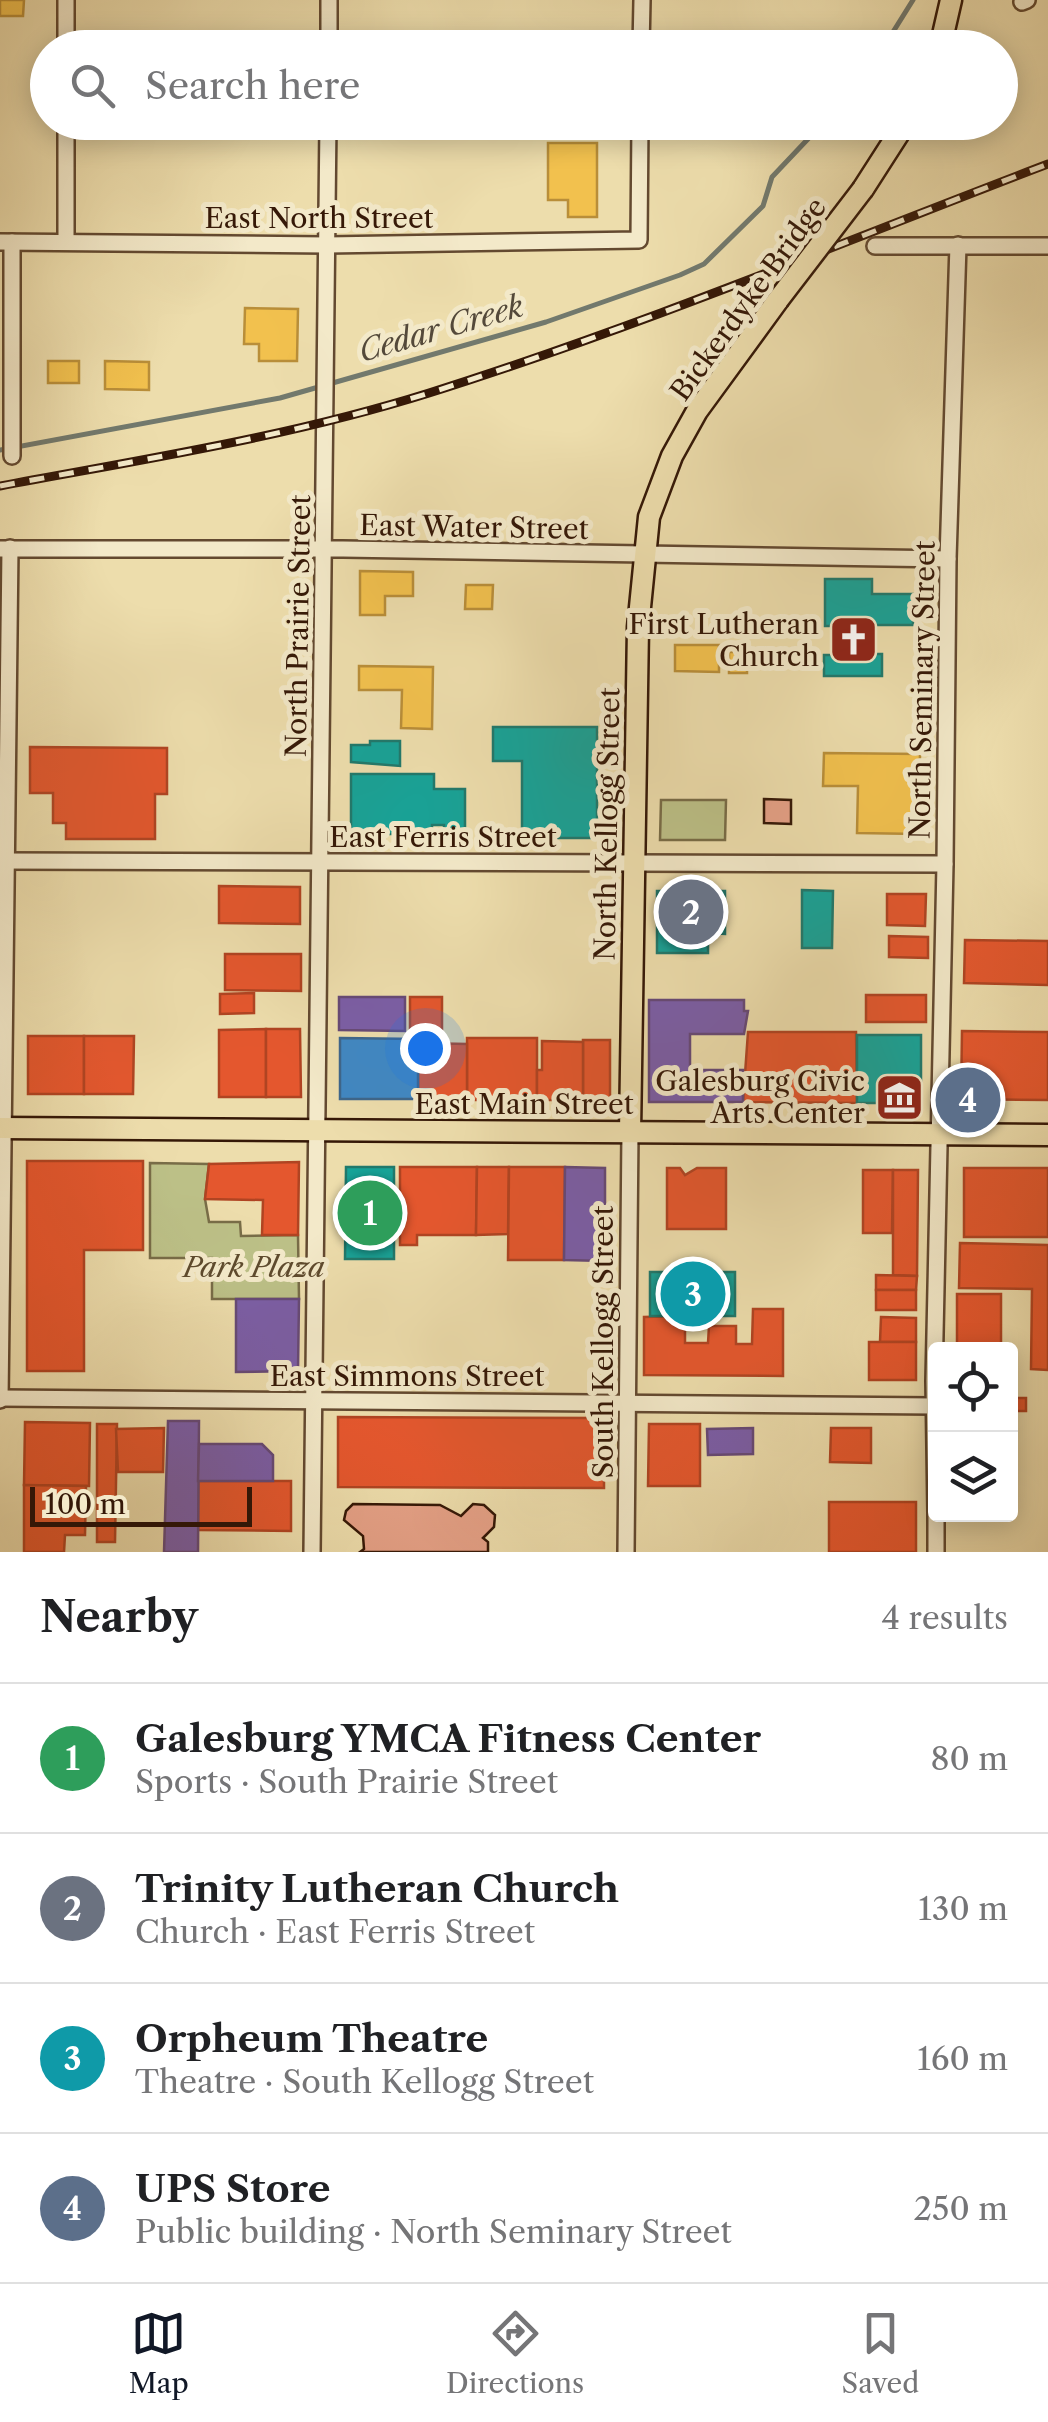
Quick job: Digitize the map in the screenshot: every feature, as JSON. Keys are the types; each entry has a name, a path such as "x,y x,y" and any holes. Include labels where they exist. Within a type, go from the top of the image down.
{"main road":[{"path":"944,30 951,0"},
{"name":"Bickerdyke Bridge","path":"649,517 672,456 697,411 864,189 895,140"},
{"name":"North Kellogg Street","path":"630,1132 638,627 649,517"},
{"name":"East Main Street","path":"2,1128 1048,1135"}],"street":[{"path":"66,0 66,30"},
{"path":"328,30 329,0"},
{"path":"641,30 642,0"},
{"path":"66,140 66,242"},
{"name":"North Prairie Street","path":"312,1552 328,140"},
{"name":"East North Street","path":"6,242 327,245 639,240 640,140"},
{"path":"6,242 12,456"},
{"name":"North Seminary Street","path":"935,1342 948,559 958,245"},
{"path":"875,246 1048,246"},
{"path":"0,1399 5,549"},
{"name":"East Water Street","path":"5,549 948,559"},
{"name":"East Ferris Street","path":"4,861 946,864"},
{"name":"South Kellogg Street","path":"626,1552 630,1132"},
{"name":"East Simmons Street","path":"0,1399 928,1406"},
{"name":"North Seminary Street","path":"936,1522 936,1552"}],"green space":[{"path":"661,800 726,800 725,840 660,840"},
{"name":"Park Plaza","path":"150,1163 209,1164 205,1199 209,1222 240,1222 241,1236 298,1235 299,1299 212,1299 212,1258 150,1258"}],"building: Homes":[{"path":"0,0 24,0 23,16 0,16"},
{"path":"548,143 597,143 597,217 568,217 568,200 548,200"},
{"path":"245,308 298,309 297,361 259,361 259,344 244,344"},
{"path":"48,361 79,361 79,383 48,383"},
{"path":"105,361 149,362 149,390 105,389"},
{"path":"360,571 413,572 413,596 385,596 385,615 360,615"},
{"path":"466,585 493,585 492,609 465,609"},
{"path":"675,645 719,645 719,672 675,671"},
{"path":"729,652 747,652 747,673 729,673"},
{"path":"359,666 433,667 432,729 401,728 402,690 359,690"},
{"path":"824,753 920,754 919,834 857,833 858,786 823,786"}],"building: Shops":[{"path":"30,747 167,748 167,794 155,794 155,839 66,839 66,823 53,823 53,793 30,793"},
{"path":"219,886 300,887 300,924 219,923"},
{"path":"887,894 926,894 925,926 887,925"},
{"path":"889,936 928,937 928,958 889,957"},
{"path":"965,940 1048,941 1048,985 964,983"},
{"path":"225,954 301,954 301,991 225,990"},
{"path":"254,993 254,1013 220,1014 220,994"},
{"path":"866,995 926,995 926,1022 866,1022"},
{"path":"410,997 442,997 442,1030 410,1030"},
{"path":"266,1029 266,1097 219,1097 219,1030"},
{"path":"266,1029 300,1029 301,1097 266,1097"},
{"path":"962,1031 1048,1032 1048,1100 961,1099"},
{"path":"748,1032 856,1032 857,1103 743,1102"},
{"path":"28,1036 84,1036 84,1094 28,1094"},
{"path":"84,1036 134,1036 133,1094 84,1094"},
{"path":"467,1038 537,1038 537,1100 467,1100"},
{"path":"583,1040 610,1040 610,1100 583,1100"},
{"path":"542,1041 583,1042 583,1100 537,1100"},
{"path":"418,1043 467,1044 467,1100 418,1099"},
{"path":"27,1161 143,1161 143,1250 84,1250 84,1371 27,1371"},
{"path":"299,1162 298,1235 262,1235 263,1200 205,1199 209,1164"},
{"path":"400,1167 477,1167 476,1235 417,1235 417,1245 400,1245"},
{"path":"477,1167 509,1167 508,1234 476,1235"},
{"path":"509,1167 565,1167 564,1260 508,1260"},
{"path":"667,1168 680,1168 685,1175 697,1168 726,1168 726,1229 667,1229"},
{"path":"964,1168 1048,1168 1048,1237 964,1237"},
{"path":"863,1170 893,1170 892,1233 863,1233"},
{"path":"893,1170 918,1170 917,1276 893,1275"},
{"path":"960,1243 1048,1245 1048,1370 1031,1369 1032,1289 959,1288"},
{"path":"876,1275 917,1276 916,1290 876,1290"},
{"path":"876,1290 916,1290 916,1310 876,1310"},
{"path":"957,1294 1001,1294 1001,1342 957,1342"},
{"path":"753,1309 783,1309 783,1376 644,1375 644,1317 685,1316 685,1343 708,1343 709,1326 736,1326 736,1344 752,1344"},
{"path":"881,1317 916,1318 916,1342 880,1342"},
{"path":"869,1342 916,1342 916,1380 869,1380"},
{"path":"1018,1398 1026,1398 1026,1411 1018,1411"},
{"path":"338,1417 604,1418 604,1488 338,1487"},
{"path":"25,1422 90,1423 89,1486 24,1485"},
{"path":"97,1424 117,1424 115,1542 97,1542"},
{"path":"649,1424 700,1424 700,1486 648,1486"},
{"path":"164,1428 163,1472 118,1472 116,1429"},
{"path":"831,1428 871,1428 871,1463 830,1462"},
{"path":"198,1481 291,1481 291,1531 198,1530"},
{"path":"24,1485 86,1486 85,1535 65,1535 64,1552 24,1552"},
{"path":"829,1502 916,1502 916,1552 829,1552"}],"building: Offices":[{"path":"339,997 405,997 405,1031 339,1030"},
{"path":"649,1000 744,1000 744,1011 748,1011 744,1034 690,1034 690,1070 743,1070 743,1102 649,1102"},
{"path":"565,1167 605,1168 605,1261 564,1260"},
{"path":"236,1299 299,1299 298,1371 236,1372"},
{"path":"168,1421 199,1421 198,1552 164,1552"},
{"path":"753,1428 753,1454 708,1455 707,1429"},
{"path":"199,1444 262,1444 273,1455 273,1481 198,1481"}],"building: Schools":[{"path":"340,1038 418,1039 418,1099 340,1099"}],"building: Public":[{"name":"First Lutheran Church","path":"825,579 872,579 872,594 913,594 913,625 875,625 875,654 882,654 882,676 824,676 824,655 834,655 834,626 825,626"},
{"path":"493,727 597,727 597,838 522,838 522,761 493,761"},
{"path":"370,741 400,741 400,766 351,762 351,745 370,745"},
{"path":"351,774 434,774 434,789 465,789 465,834 444,834 444,825 432,825 432,834 351,834"},
{"path":"802,890 833,891 832,948 802,948"},
{"path":"657,891 725,891 725,934 708,933 708,953 657,953"},
{"path":"857,1035 921,1035 921,1103 857,1103"},
{"path":"346,1167 394,1167 394,1259 345,1259"},
{"path":"650,1272 735,1272 735,1316 650,1316"}],"building: Other":[{"path":"764,799 791,800 791,824 764,823"},
{"path":"353,1504 440,1505 461,1516 473,1504 484,1505 495,1515 494,1527 483,1538 488,1542 488,1552 360,1552 364,1549 363,1536 344,1520"}],"waterway":[{"name":"Cedar Creek","path":"894,30 913,0"},
{"name":"Cedar Creek","path":"0,450 280,398 546,322 680,275 704,264 763,206 772,177 807,140"}],"railway":[{"path":"0,486 270,435 429,393 663,312 1048,164"}],"place":[{"name":"First Lutheran Church","path":"854,640"},
{"name":"Trinity Lutheran Church","path":"691,912"},
{"name":"Galesburg Civic Arts Center","path":"900,1097"},
{"name":"UPS Store","path":"968,1100"},
{"name":"Galesburg YMCA Fitness Center","path":"370,1213"},
{"name":"Orpheum Theatre","path":"693,1294"}]}
